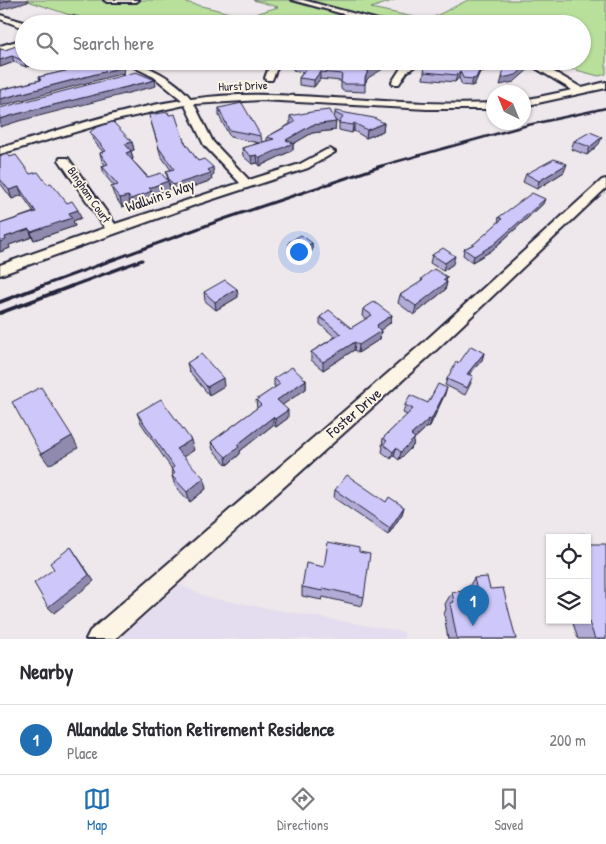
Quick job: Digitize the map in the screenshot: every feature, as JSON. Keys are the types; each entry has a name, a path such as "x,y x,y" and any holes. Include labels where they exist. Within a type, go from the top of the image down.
{"street":[{"path":"107,0 136,0"},
{"path":"295,0 354,15"},
{"path":"0,17 15,23"},
{"path":"0,49 15,44"},
{"path":"269,78 272,70"},
{"path":"396,82 404,70"},
{"path":"544,70 581,91"},
{"path":"133,75 150,71 173,86 190,102 208,143 247,184"},
{"path":"531,102 606,85"},
{"name":"Hurst Drive","path":"0,151 131,112 228,98 280,98 431,107 486,106"},
{"name":"Wallwin's Way","path":"0,270 304,166 330,152"},
{"name":"Bingham Court","path":"64,160 113,230"},
{"name":"Foster Drive","path":"98,639 430,346 606,182"}],"shaded area":[{"path":"180,585 210,598 404,632 404,639 118,639"}],"green space":[{"path":"25,0 177,0 238,15 70,15"},
{"path":"253,0 395,0 371,8 404,15 362,15 354,13 348,15 252,15 278,7"},
{"path":"468,0 606,0 606,74 599,76 576,70 591,70 591,15 438,15"}],"building":[{"path":"0,0 11,0 0,3"},
{"path":"15,46 15,57 12,56 0,60 0,49 5,50"},
{"path":"70,70 111,70 0,99 0,92 2,92 0,90 41,80 39,77"},
{"path":"305,70 370,70 365,78 365,84 344,84 341,82 342,74 320,72 314,80 299,78"},
{"path":"424,70 480,70 476,78 473,79 463,78 460,71 457,75 424,72"},
{"path":"503,70 522,70 516,75 502,78"},
{"path":"136,72 155,80 0,119 0,108"},
{"path":"242,103 261,136 229,130 219,108"},
{"path":"330,110 336,122 312,125 286,140 293,143 260,158 257,155 251,156 242,148 274,139 267,137 295,122 290,116"},
{"path":"335,111 374,118 384,123 367,130 354,123 353,125 339,123 343,117 335,113"},
{"path":"168,112 169,115 175,114 184,141 198,161 204,159 213,167 208,170 211,173 173,185 169,180 166,171 174,169 159,148 149,115"},
{"path":"113,122 132,142 125,144 131,151 126,153 146,176 161,173 168,181 149,188 152,191 131,199 128,196 120,198 111,187 118,185 102,166 108,164 100,153 106,151 90,132 95,128"},
{"path":"590,132 602,137 590,147 574,141"},
{"path":"8,154 10,157 16,155 30,174 38,172 47,184 51,183 67,203 72,201 78,210 69,213 72,218 31,232 29,229 5,237 6,240 0,242 0,224 36,212 19,187 9,190 0,179 0,156"},
{"path":"554,159 567,164 539,181 526,174"},
{"path":"532,193 545,199 493,245 474,256 464,249 474,244 502,219 499,217"},
{"path":"301,235 312,243 300,250 289,242"},
{"path":"443,248 455,256 445,263 432,255"},
{"path":"434,269 447,277 443,280 447,282 416,306 400,295 422,281 422,278"},
{"path":"225,280 237,289 215,302 204,292"},
{"path":"374,302 392,315 377,325 381,331 359,345 355,342 323,362 311,352 341,334 320,317 329,310 351,328 372,315 363,309"},
{"path":"471,346 484,353 467,374 473,376 467,388 447,379 456,362 459,363"},
{"path":"201,354 223,378 207,387 187,363"},
{"path":"292,367 306,380 277,400 288,410 275,419 273,417 237,445 239,447 226,457 211,442 261,405 256,400 280,384 274,378"},
{"path":"438,384 447,388 431,420 429,419 411,435 415,438 401,452 396,448 393,452 383,444 387,441 383,438 413,409 405,405 410,395 428,403"},
{"path":"41,387 72,436 41,454 12,402"},
{"path":"161,399 191,440 176,449 204,478 187,492 172,476 175,473 171,469 174,467 137,413"},
{"path":"347,475 386,502 389,497 404,507 390,528 335,490"},
{"path":"328,542 359,548 359,552 370,554 364,597 323,588 323,591 302,587 306,563 324,567"},
{"path":"591,544 606,544 606,639 595,639 590,624"},
{"path":"71,547 89,575 48,607 34,583 54,569 50,563"},
{"path":"487,577 490,589 503,588 516,639 457,639 450,603 454,602 452,592 477,591 474,578"}],"railway":[{"path":"377,167 528,125 606,108"},
{"path":"39,287 224,219 382,166"},
{"path":"69,287 142,260"},
{"path":"0,302 42,286"},
{"path":"0,313 72,286"}],"place":[{"name":"Allandale Station Retirement Residence","path":"473,626"}]}
